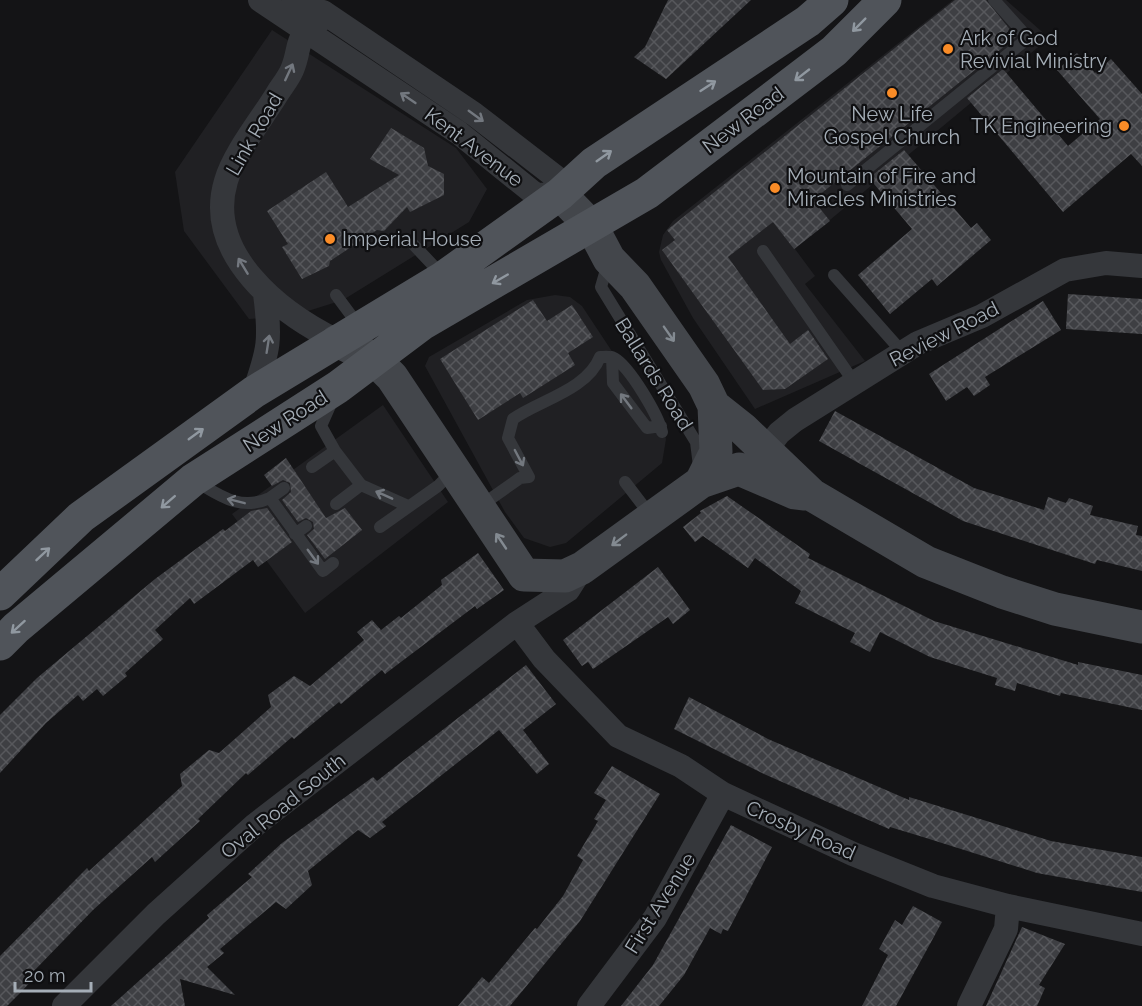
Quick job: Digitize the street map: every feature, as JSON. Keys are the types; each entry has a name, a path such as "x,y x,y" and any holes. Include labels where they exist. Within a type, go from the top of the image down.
{"main road":[{"name":"New Road","path":"0,594 81,517 254,392 444,277 560,194 594,163 808,21 832,0"},
{"name":"New Road","path":"0,644 16,628 194,480 338,387 373,358 422,324 647,193 834,51 885,0"},
{"path":"560,194 592,226"},
{"name":"Ballards Road","path":"592,226 609,259 635,286 704,385 714,406 766,450 812,495 874,533 947,570 1055,609 1142,627"},
{"path":"348,334 373,358"},
{"name":"Oval Road South","path":"373,358 404,393 524,575 565,576 582,568 701,482 716,452 714,406"},
{"name":"Ballards Road","path":"701,482 739,469 795,493 812,495"}],"street":[{"name":"Kent Avenue","path":"260,0 459,133 536,195 560,194 556,178 474,114 323,9 308,9 294,0"},
{"path":"305,29 323,9"},
{"name":"Link Road","path":"305,29 298,42 292,70 235,163 224,191 223,215 231,245 250,277 265,294 315,330 348,334"},
{"name":"Review Road","path":"766,450 778,433 854,382 904,354 918,343 982,316 1065,270 1106,263 1142,266"},
{"path":"254,392 266,358 270,332 265,294"},
{"name":"Oval Road South","path":"64,1006 156,914 255,825 517,623 567,590 582,568"},
{"name":"Oval Road South","path":"517,623 531,596 524,575"},
{"name":"Crosby Road","path":"517,623 544,659 618,736 681,766 723,794 853,854 923,882 1008,906 1142,934"},
{"name":"First Avenue","path":"589,1006 655,918 723,794"},
{"path":"969,1006 1006,929 1008,906"}],"lane":[{"path":"847,185 1028,38 994,0"},
{"path":"412,243 444,277"},
{"path":"763,251 854,382"},
{"name":"Ballards Road","path":"609,259 601,287 696,442 701,482"},
{"path":"834,275 904,354"},
{"path":"336,295 348,334"},
{"path":"478,507 520,478 530,477 508,438 513,419 524,411 544,404 595,370 600,357 612,357 624,367 662,429 647,428 613,383 612,357"},
{"path":"338,387 321,426 335,450 361,485 408,506"},
{"path":"312,468 335,450"},
{"path":"380,527 438,486 454,470"},
{"path":"194,480 227,499 254,505 284,488"},
{"path":"625,482 651,516"},
{"path":"336,504 361,485"},
{"path":"270,498 301,530 323,571 333,564"}],"shaded area":[{"path":"953,0 1006,0 1049,38 795,249 815,276 805,284 865,361 755,409 693,318 661,260 659,252 663,235 673,221"},
{"path":"272,30 456,148 487,189 469,222 343,300 292,316 249,319 184,231 175,172"},
{"path":"555,295 570,297 582,306 662,427 666,439 662,463 566,543 550,547 524,538 505,512 425,366 429,357 527,300"},
{"path":"383,405 448,502 305,613 232,514"}],"building":[{"path":"668,0 751,0 666,79 634,57 645,47"},
{"path":"955,0 986,0 1016,37 813,200 830,221 794,249 773,222 728,257 790,344 808,330 828,359 785,389 763,390 662,250 675,240 667,230"},
{"path":"1077,53 1095,73 1111,59 1142,94 1142,166 1131,154 1063,212 967,98 1003,69 1068,146 1100,119 1057,70"},
{"path":"391,128 424,148 428,166 444,174 444,195 410,212 407,207 384,231 377,230 330,261 329,266 302,279 282,247 288,244 267,211 326,172 348,207 399,175 370,159"},
{"path":"904,150 971,228 977,223 991,240 937,286 932,279 890,314 858,275 912,229 869,178"},
{"path":"1068,294 1142,299 1142,334 1066,329"},
{"path":"533,300 547,321 572,305 593,337 568,353 575,365 523,398 520,393 478,420 440,359"},
{"path":"1043,301 1061,330 985,377 990,385 974,396 967,387 946,401 929,374"},
{"path":"835,411 974,488 1044,510 1048,497 1066,503 1069,498 1093,506 1090,515 1138,526 1136,535 1142,536 1142,571 1097,560 1095,564 963,521 819,441"},
{"path":"286,458 326,518 345,508 362,530 325,559 307,535 314,529 313,522 306,518 298,522 282,500 291,492 290,483 283,480 272,486 264,475"},
{"path":"727,496 810,554 808,558 934,621 1078,665 1078,662 1142,675 1142,710 1061,693 1060,696 1017,683 1015,691 995,685 997,678 930,657 880,632 870,652 850,642 855,633 795,603 801,591 755,558 748,568 703,536 695,542 683,527 701,513 700,511"},
{"path":"267,508 292,542 258,567 253,560 194,604 190,598 155,630 163,639 125,673 127,676 103,696 97,689 83,701 78,695 46,723 0,773 0,715 37,678 155,579 251,511"},
{"path":"478,553 504,590 477,609 475,606 385,674 382,670 294,739 292,737 248,775 246,773 198,819 200,821 155,862 152,857 93,910 32,973 36,976 21,992 7,1006 0,1006 0,956 87,868 89,871 182,786 180,774 209,750 219,753 271,707 268,695 294,676 310,686 364,640 357,632 372,620 381,630 399,616 401,618 442,585 441,580"},
{"path":"658,567 690,610 673,624 668,617 593,669 588,662 582,666 563,640"},
{"path":"526,665 556,704 523,730 549,764 537,774 499,730 382,822 386,826 370,838 358,830 308,871 312,885 286,909 276,902 220,949 224,953 207,967 235,995 180,979 185,1006 111,1006 209,918 207,915 252,877 248,874 282,843 373,777 377,781"},
{"path":"689,697 768,739 909,800 909,797 1051,841 1142,857 1142,892 1037,873 890,827 889,829 764,774 674,729"},
{"path":"612,766 660,794 580,921 510,1006 458,1006 482,977 489,983 563,896 583,860 577,856 598,821 594,819 606,800 594,793"},
{"path":"731,825 772,847 728,931 723,929 721,934 710,928 684,975 659,1006 621,1006 653,965"},
{"path":"913,906 942,922 896,1006 862,1006 888,955 879,949 895,920 902,925"},
{"path":"1022,927 1065,944 1039,985 1045,988 1037,1006 986,1006"}],"place":[{"name":"Ark of God Revivial Ministry","path":"948,49"},
{"name":"New Life Gospel Church","path":"892,93"},
{"name":"TK Engineering","path":"1124,126"},
{"name":"Mountain of Fire and Miracles Ministries","path":"775,188"},
{"name":"Imperial House","path":"330,239"}]}
